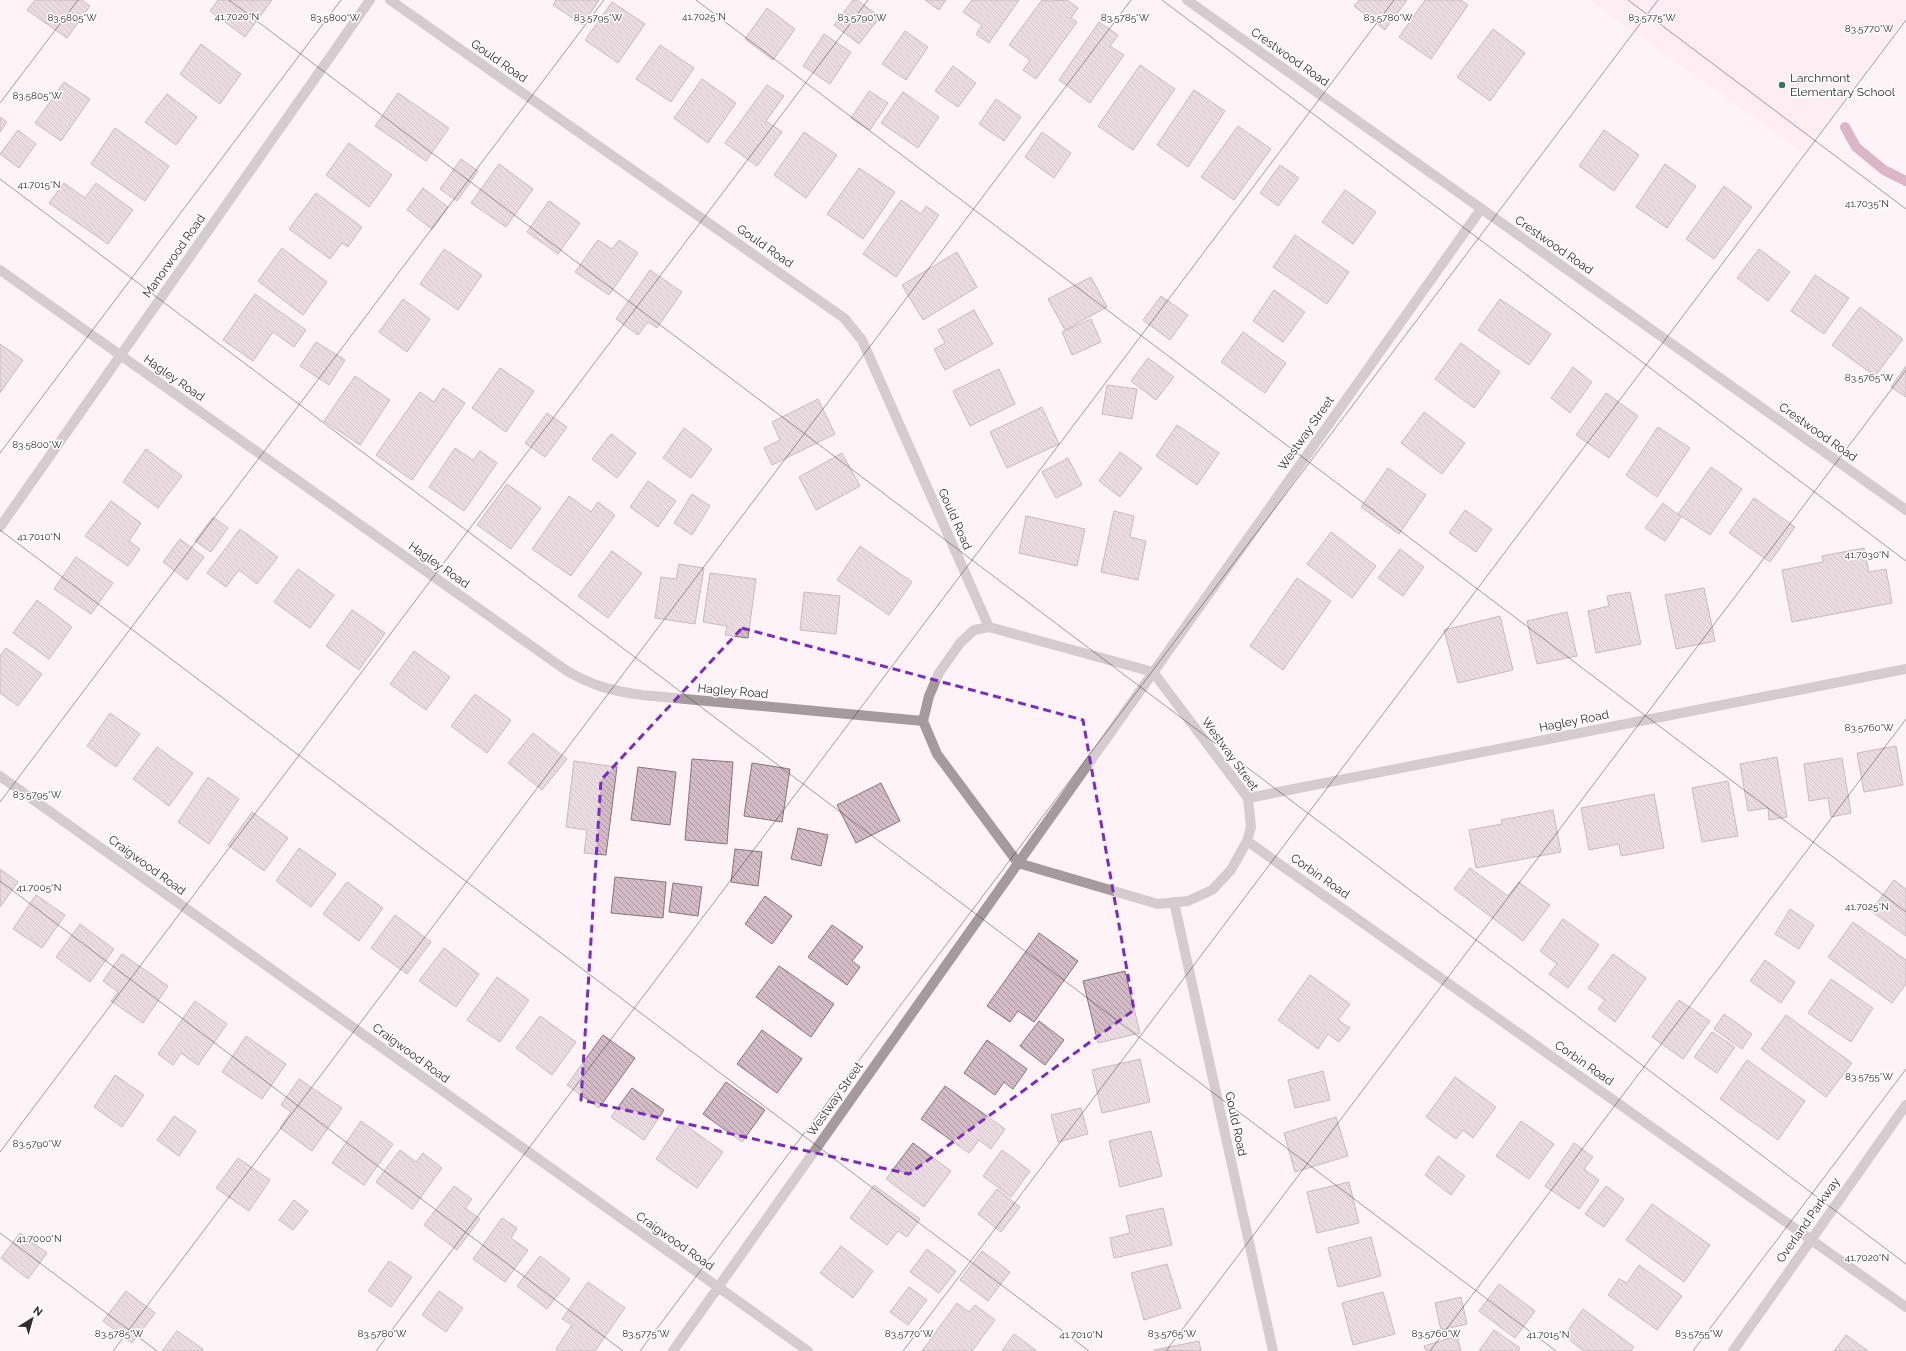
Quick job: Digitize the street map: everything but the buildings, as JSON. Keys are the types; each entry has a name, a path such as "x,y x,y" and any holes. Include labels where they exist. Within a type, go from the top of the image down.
{"street":[{"name":"Manorwood Road","path":"0,527 370,0"},
{"name":"Gould Road","path":"390,0 844,318 862,340 989,627"},
{"name":"Crestwood Road","path":"1187,0 1906,510"},
{"name":"Westway Street","path":"673,1351 1481,208"},
{"name":"Hagley Road","path":"0,270 566,671 587,683 615,691 642,695 923,721"},
{"path":"1018,863 937,754 923,721 929,696 939,673 960,644 974,630 989,627 1023,635 1153,672"},
{"name":"Hagley Road","path":"1248,798 1906,669"},
{"name":"Westway Street","path":"1018,863 1158,904 1188,901 1212,890 1231,870 1247,841 1251,827 1248,798 1153,672"},
{"name":"Craigwood Road","path":"0,776 808,1351"},
{"name":"Corbin Road","path":"1247,841 1906,1307"},
{"name":"Gould Road","path":"1174,902 1273,1351"},
{"name":"Overland Parkway","path":"1733,1351 1810,1239 1906,1105"}],"highlighted area":[{"path":"742,628 1083,720 1134,1010 909,1174 581,1100 601,780"}],"shaded area":[{"name":"Larchmont Elementary School","path":"1589,0 1906,0 1906,17 1804,153"}],"waterway":[{"path":"1845,127 1856,147 1884,170 1906,181"}],"place":[{"name":"Larchmont Elementary School","path":"1782,85"}]}
